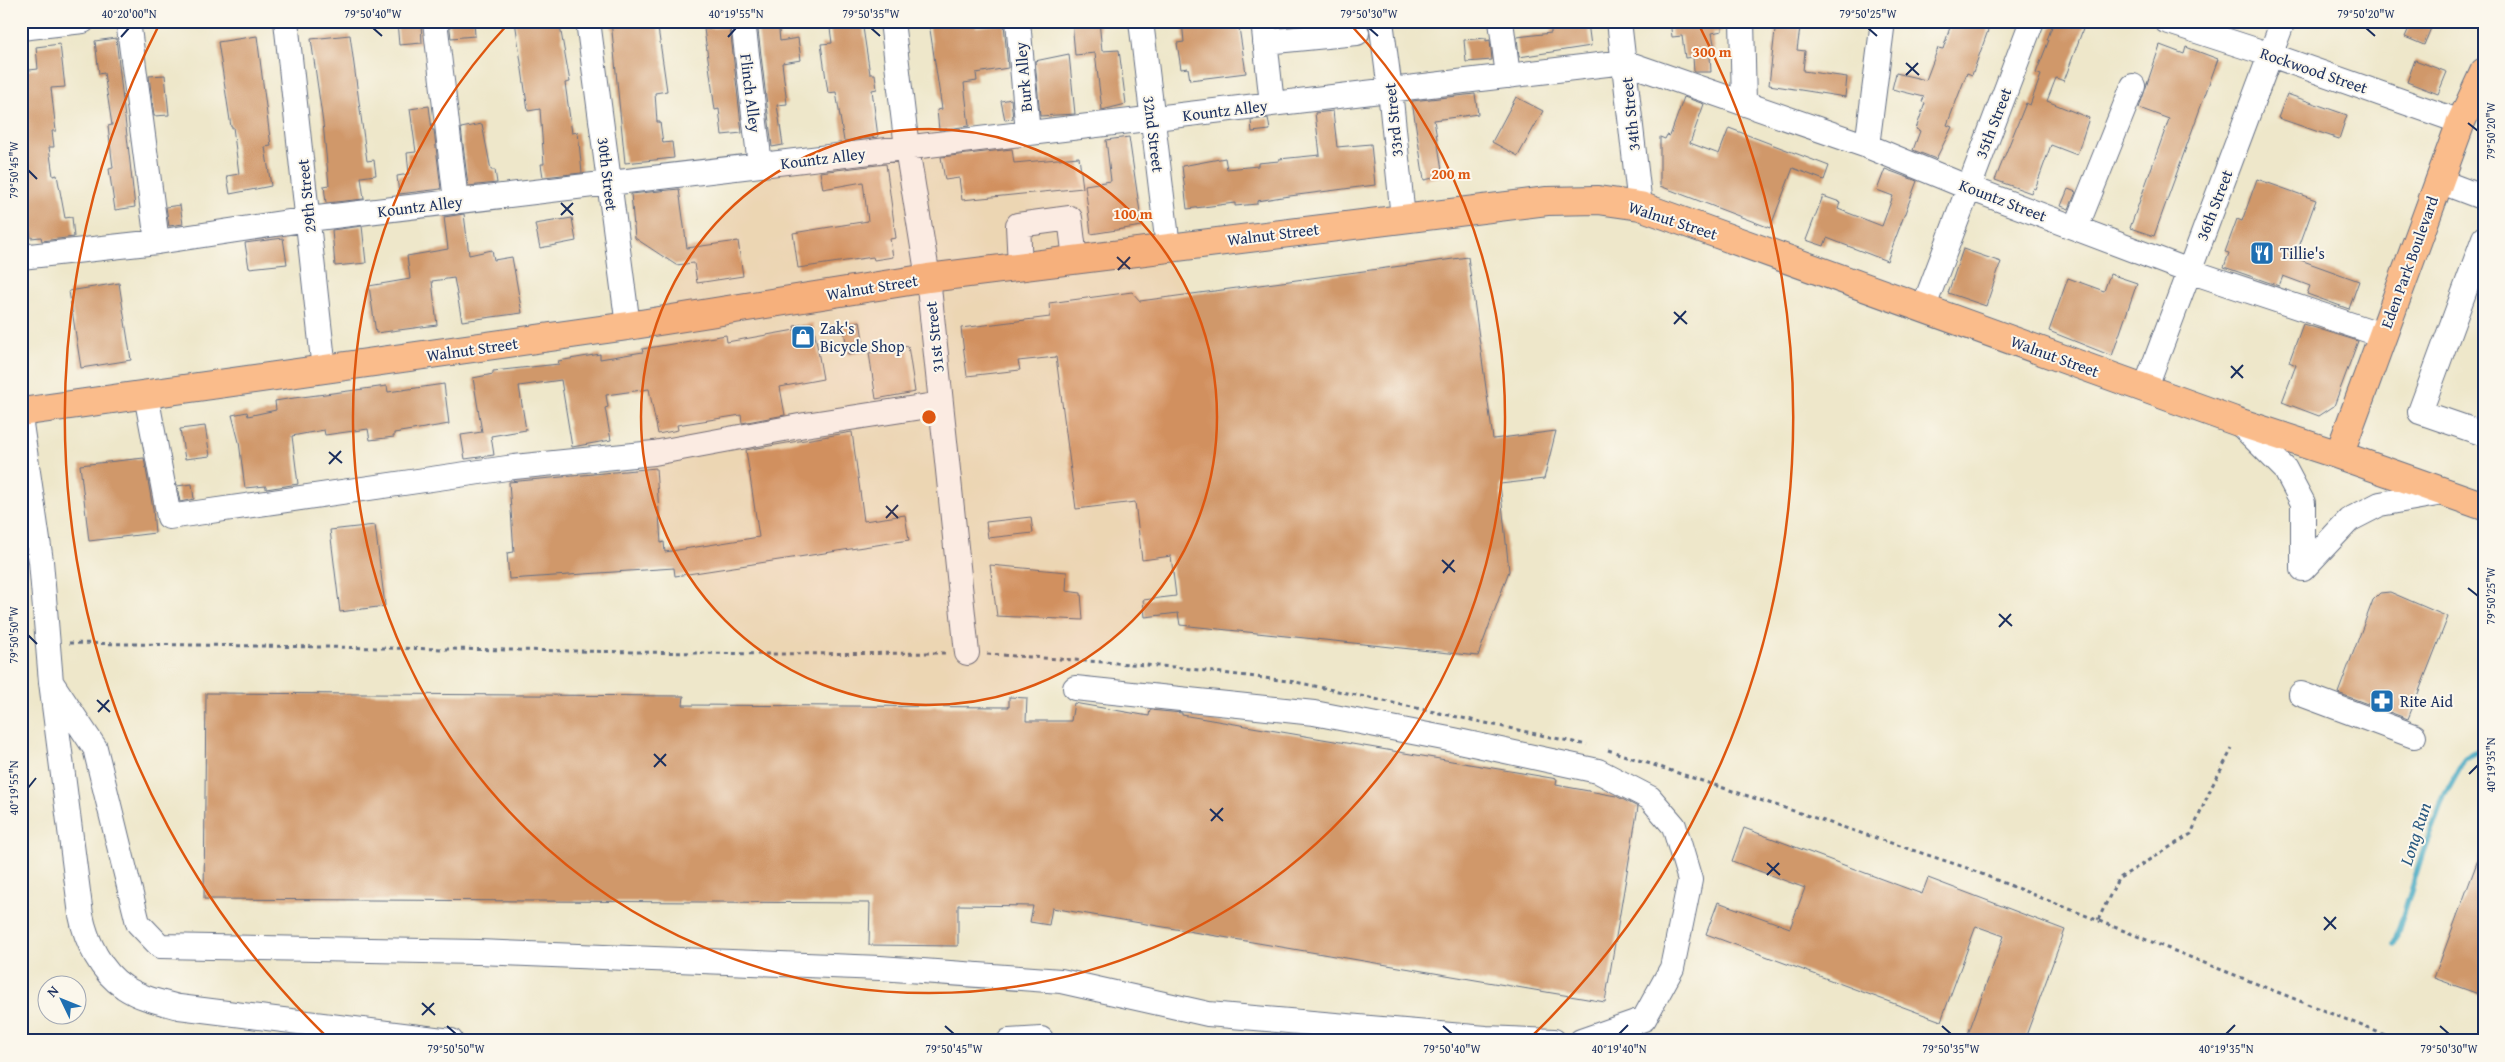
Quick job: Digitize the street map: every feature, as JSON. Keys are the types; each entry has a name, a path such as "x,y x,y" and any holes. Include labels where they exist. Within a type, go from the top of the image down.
{"main road":[{"name":"Eden Park Boulevard","path":"2339,455 2461,122 2484,72"},
{"name":"Walnut Street","path":"21,412 628,326 928,278 1546,201 1598,200 1640,206 2238,422 2339,455 2443,493 2481,503"}],"street":[{"path":"21,28 83,21"},
{"path":"128,21 157,242"},
{"name":"29th Street","path":"286,21 324,370"},
{"path":"435,21 456,201"},
{"name":"30th Street","path":"588,21 628,326"},
{"name":"Flinch Alley","path":"743,21 760,165"},
{"name":"31st Street","path":"892,21 907,148 928,278 967,653"},
{"name":"Burk Alley","path":"1018,21 1028,133"},
{"name":"32nd Street","path":"1141,21 1151,118 1168,247"},
{"name":"33rd Street","path":"1381,21 1403,218"},
{"path":"1501,21 1508,76"},
{"name":"34th Street","path":"1619,21 1640,206"},
{"path":"1742,21 1744,102"},
{"path":"1867,146 1883,21"},
{"name":"35th Street","path":"1923,309 1967,187 2032,21"},
{"name":"Rockwood Street","path":"2166,21 2271,55 2461,122"},
{"name":"36th Street","path":"2145,389 2284,21"},
{"path":"1272,104 1264,32 1357,33"},
{"name":"Kountz Alley","path":"21,257 157,242 309,219 456,201 1624,62"},
{"name":"Kountz Street","path":"1624,62 1867,146 1967,187 2189,271 2382,335"},
{"path":"2076,228 2133,86"},
{"path":"2439,182 2484,198"},
{"path":"1020,266 1018,225 1070,218 1075,259"},
{"path":"2482,429 2420,412 2484,238"},
{"path":"146,395 169,518 514,467 654,454 805,425 941,404"},
{"path":"2238,422 2285,470 2303,502 2303,569 2349,520 2380,504 2443,493"},
{"path":"21,424 41,561 51,682 84,929 104,968 123,987 146,998 179,1007 450,1041"},
{"path":"51,682 95,748 138,923 160,946 478,952 880,968 1061,981 1208,1014 1486,1038 1554,1041"},
{"path":"1075,688 1314,713 1435,736 1598,771 1650,798 1674,826 1690,880 1672,968 1644,1019 1580,1041"},
{"path":"2300,694 2414,736"},
{"path":"1009,1041 1042,1039"}],"path":[{"path":"47,643 694,653 967,653 1174,667 1296,682 1588,745"},
{"path":"2098,920 2118,879 2191,834 2211,788 2232,749"},
{"path":"1607,750 1964,867 2384,1032 2400,1041"}],"building":[{"path":"397,21 421,21 422,43 399,45"},
{"path":"449,21 474,21 475,36 451,38"},
{"path":"515,21 559,21 570,82 565,83 572,133 578,132 582,173 543,177 541,164 544,164 540,109 528,111"},
{"path":"611,21 657,21 667,91 655,93 657,122 660,122 663,143 672,142 674,158 625,163"},
{"path":"778,21 780,41 798,38 801,60 782,63 787,104 777,105 783,145 772,147 757,22"},
{"path":"829,21 862,21 870,74 875,74 877,89 872,90 878,137 844,141 836,92 828,93 821,44 832,43"},
{"path":"975,21 976,27 1004,24 1008,68 976,73 977,81 964,83 969,126 939,130 937,110 942,109 929,23"},
{"path":"1072,21 1099,21 1102,51 1119,50 1126,104 1102,110 1095,53 1075,55"},
{"path":"1182,21 1238,21 1246,73 1190,80 1188,68 1181,69 1177,43 1184,42"},
{"path":"1670,21 1722,21 1722,31 1712,33 1716,54 1710,55 1711,72 1694,72 1693,57 1685,58 1682,36 1672,37"},
{"path":"1776,21 1801,21 1797,50 1805,51 1803,71 1847,77 1845,97 1769,85"},
{"path":"1952,21 1980,21 1990,25 1972,75 1967,73 1947,125 1952,127 1936,159 1913,150 1920,131 1916,129 1925,103 1922,102 1924,97 1892,89 1896,73 1926,80 1938,48 1943,49"},
{"path":"2054,21 2086,21 2064,81 2056,78 2047,101 2089,118 2077,155 2051,145 2035,189 2033,188 2031,193 1995,180 2026,103 2030,105 2041,75 2036,73"},
{"path":"2412,21 2431,28 2424,45 2405,37"},
{"path":"1588,23 1591,46 1519,57 1517,37 1551,33 1551,29"},
{"path":"730,27 742,133 722,135 719,109 715,110 704,29"},
{"path":"350,35 367,161 374,160 376,175 361,177 364,199 326,203 324,186 329,185 323,123 311,39"},
{"path":"257,36 271,146 265,147 271,186 230,194 227,176 239,174 218,42"},
{"path":"116,38 135,207 115,210 109,169 113,168 108,126 112,125 104,73 99,74 95,41"},
{"path":"1486,38 1486,41 1490,40 1492,60 1466,62 1464,40"},
{"path":"60,44 65,87 51,88 56,131 52,131 54,147 49,147 53,176 57,175 65,218 72,217 74,237 42,241 41,237 31,238 21,185 21,71 38,69 36,47"},
{"path":"2160,45 2184,54 2186,47 2218,59 2154,236 2130,228 2169,119 2139,108"},
{"path":"1069,54 1075,114 1040,116 1035,61"},
{"path":"2415,60 2447,72 2438,94 2407,82"},
{"path":"165,75 169,115 154,116 149,76"},
{"path":"1475,94 1478,114 1434,120 1443,176 1424,180 1412,101"},
{"path":"2287,94 2347,115 2339,139 2278,118"},
{"path":"1516,97 1543,111 1518,156 1492,142"},
{"path":"1684,97 1704,104 1690,143 1719,154 1729,128 1829,166 1824,180 1793,168 1770,228 1660,186 1660,137 1665,139 1667,135 1670,136"},
{"path":"1011,99 1013,119 1005,120 1001,101"},
{"path":"429,106 432,130 434,130 441,189 399,194 397,176 409,174 407,153 416,152 410,109"},
{"path":"1333,111 1337,147 1371,144 1375,185 1257,201 1257,204 1235,206 1235,203 1187,209 1182,166 1225,158 1227,169 1258,166 1258,163 1279,161 1279,159 1320,155 1315,113"},
{"path":"1268,118 1270,130 1252,132 1251,120"},
{"path":"482,124 491,170 495,170 497,183 468,186 461,128"},
{"path":"1129,137 1142,226 1091,234 1085,185 1111,181 1106,140"},
{"path":"1012,149 1014,163 1079,157 1083,188 962,200 959,178 945,180 941,157"},
{"path":"886,164 896,238 890,239 893,257 874,260 873,257 798,268 793,233 868,221 863,182 823,189 820,172"},
{"path":"1885,169 1917,181 1887,261 1827,238 1824,246 1806,240 1823,196 1840,202 1838,209 1882,226 1893,196 1877,190"},
{"path":"2257,179 2316,200 2295,258 2359,281 2349,309 2307,294 2310,286 2283,276 2279,286 2224,267 2229,253 2225,252 2237,219 2242,221"},
{"path":"679,189 687,248 738,241 743,276 697,283 694,263 676,265 635,238 631,194"},
{"path":"2068,189 2076,192 2069,209 2061,206"},
{"path":"180,205 183,224 169,226 166,207"},
{"path":"464,214 469,255 492,250 494,260 512,257 522,313 462,321 454,278 432,281 437,325 376,333 369,286 410,279 407,256 448,249 444,217"},
{"path":"572,218 576,241 540,248 535,224"},
{"path":"362,226 366,263 335,266 332,230"},
{"path":"283,238 287,264 249,268 245,243"},
{"path":"1963,249 2001,262 1986,306 1948,293"},
{"path":"1468,257 1493,439 1556,431 1544,479 1500,484 1509,571 1478,656 1180,625 1178,613 1145,617 1143,600 1176,596 1171,556 1142,560 1135,502 1076,509 1056,357 1018,361 1020,370 967,376 961,328 1050,317 1049,303 1132,292 1140,301"},
{"path":"2110,274 2137,283 2112,356 2049,331 2068,278 2104,291"},
{"path":"119,283 131,360 81,368 69,291"},
{"path":"860,321 865,352 848,355 843,324"},
{"path":"813,323 823,379 780,387 785,415 742,423 741,415 677,425 678,430 658,434 649,389 606,395 608,407 605,408 611,440 572,447 561,380 519,386 526,430 491,436 494,455 465,459 461,435 482,432 473,378 493,374 493,371 559,364 558,361 600,354 600,359 643,352 642,349 726,335 727,342 795,330 794,326"},
{"path":"2303,324 2358,341 2334,406 2319,416 2282,402 2296,365 2289,362"},
{"path":"908,346 915,392 876,399 869,353"},
{"path":"444,384 449,424 394,433 394,437 370,440 368,429 325,435 324,430 292,436 298,484 266,489 266,486 245,488 239,442 232,415 247,412 248,416 276,410 275,401 294,398 387,386 388,392"},
{"path":"205,426 210,456 185,459 180,429"},
{"path":"852,432 864,521 905,515 909,540 675,576 674,568 509,579 507,553 514,552 509,482 656,468 661,543 664,542 665,552 759,537 746,450"},
{"path":"144,458 153,509 155,533 89,541 80,465"},
{"path":"192,484 194,499 180,502 177,486"},
{"path":"1031,517 1033,533 988,538 986,522"},
{"path":"375,525 385,606 340,612 330,530"},
{"path":"990,565 1067,572 1066,591 1081,593 1083,620 997,616"},
{"name":"Rite Aid","path":"2390,592 2448,617 2408,719 2338,693 2373,600 2380,593"},
{"path":"206,693 684,696 683,705 1009,707 1009,697 1027,698 1026,721 1071,721 1074,703 1149,716 1150,710 1182,713 1182,715 1557,779 1556,785 1616,796 1638,807 1605,1002 1052,908 1049,925 1030,922 1033,906 958,905 958,946 869,945 870,903 204,899"},
{"path":"1744,828 1922,894 1928,878 2065,930 2024,1041 1986,1041 1968,1034 2004,936 1976,926 1941,1021 1706,934 1718,902 1790,928 1805,888 1732,861"},
{"path":"2482,849 2484,849 2484,996 2434,978"}],"waterway":[{"name":"Long Run","path":"2394,944 2423,852 2444,796 2465,758 2484,747"}],"place":[{"name":"Tillie's","path":"2262,253"},
{"name":"Zak's Bicycle Shop","path":"803,337"},
{"name":"Rite Aid","path":"2382,701"}]}
